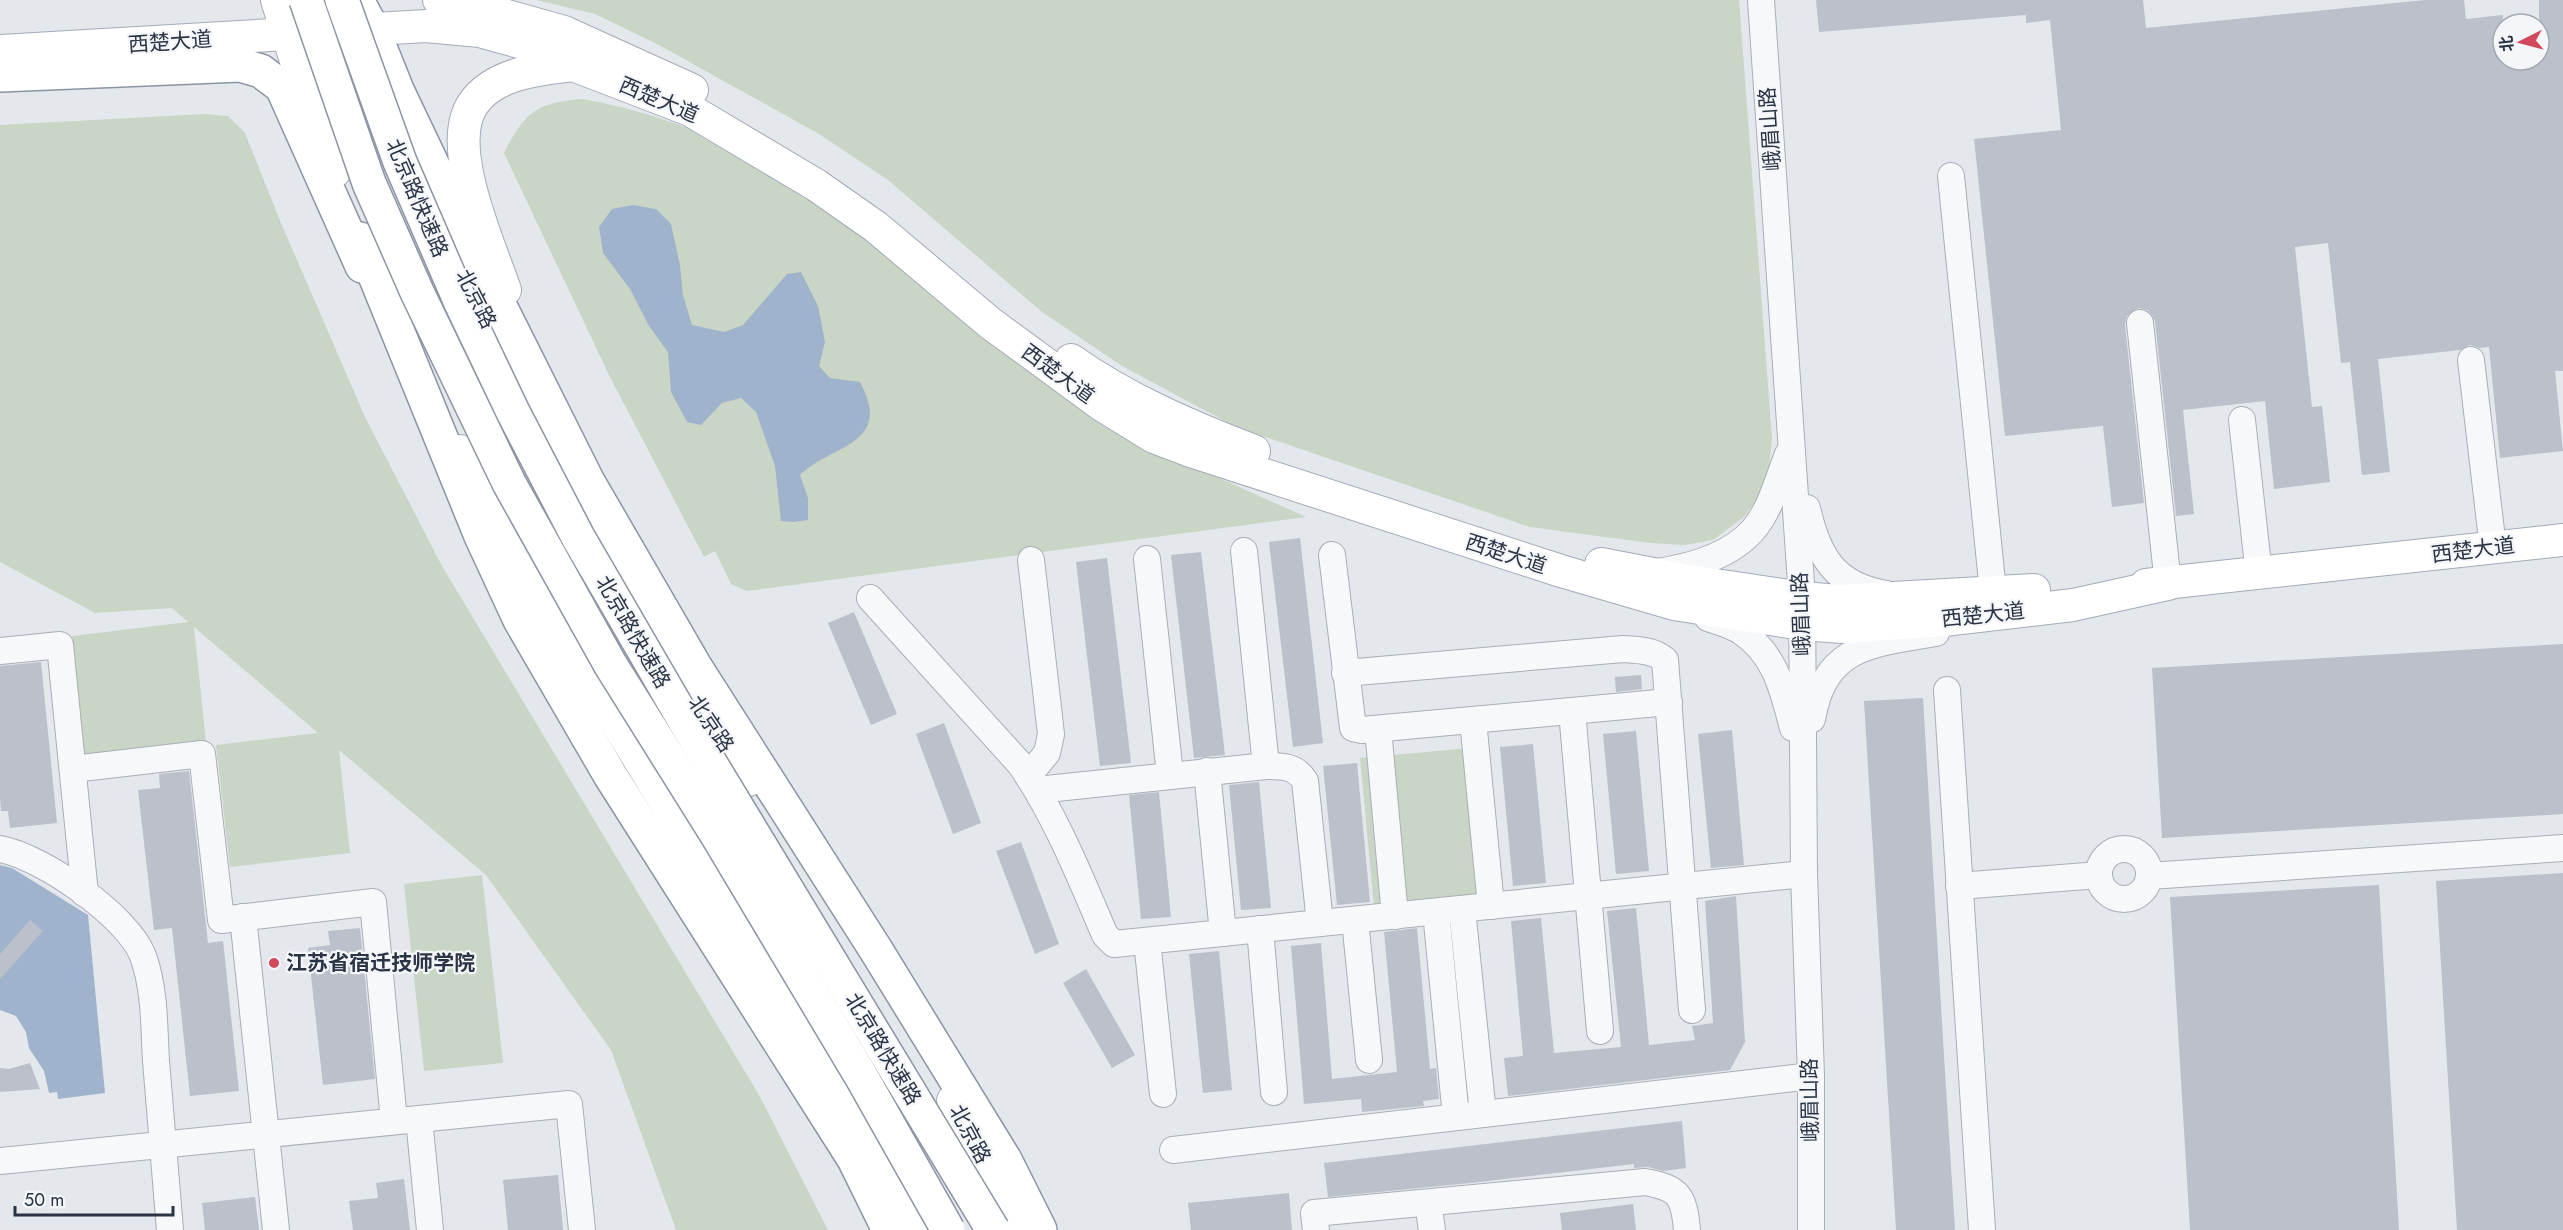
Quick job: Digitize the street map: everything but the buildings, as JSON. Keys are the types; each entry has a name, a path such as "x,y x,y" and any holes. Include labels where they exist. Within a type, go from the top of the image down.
{"highway":[{"name":"北京路快速路","path":"306,0 369,183 417,291 509,483 610,664 717,835 861,1076 948,1230"},
{"name":"北京路快速路","path":"342,0 400,162 513,412 567,516 686,723 993,1230"},
{"path":"361,15 586,480 696,668 876,950 1005,1160 1040,1230"},
{"path":"0,75 240,65 261,71 282,87 520,620 610,775 854,1159 889,1230"},
{"path":"360,239 464,495"}],"main road":[{"path":"277,0 310,106 360,239 405,342 475,481 620,728 896,1179 921,1230"},
{"name":"西楚大道","path":"439,0 468,5 564,32 698,92 783,140 864,196 984,299 1082,368 1201,431 1355,488 1570,557 1802,611 1843,627 1944,620 2073,605 2168,584"},
{"name":"西楚大道","path":"0,51 288,35 361,15 426,26 480,31 541,48 573,65 690,110 816,184 876,227 990,323 1055,373 1154,437 1191,452 1516,557 1674,604 1802,611 1840,601 2168,584 2563,540"},
{"name":"北京路","path":"361,15 422,192 543,433 658,645 817,881 940,1077 1021,1230"},
{"path":"536,375 481,221 463,162 464,132 472,104 491,87 512,76 535,69 573,65"}],"street":[{"name":"峨眉山路","path":"1761,0 1802,611 1804,874 1810,1076 1811,1230"},
{"path":"1950,176 1993,592"},
{"path":"2140,323 2168,584"},
{"path":"2471,360 2493,548"},
{"path":"2242,420 2259,574"},
{"path":"1650,574 1685,567 1717,555 1739,542 1753,529 1767,507 1791,445"},
{"path":"1791,445 1812,532 1823,556 1834,571 1850,582 1872,591 1914,598"},
{"path":"1244,551 1266,766"},
{"path":"1332,555 1353,728 1378,729 1669,702"},
{"path":"1147,559 1170,775"},
{"path":"1031,560 1051,734 1047,753 1032,783"},
{"path":"870,598 1020,764 1065,845 1105,935 1114,944 1804,874"},
{"path":"1674,604 1740,631 1758,645 1780,679 1803,766"},
{"path":"1803,766 1816,695 1832,668 1846,658 1871,645 2073,605"},
{"path":"0,651 60,645 85,894"},
{"path":"1345,673 1632,650 1658,655 1665,660 1692,1010"},
{"path":"1947,690 1982,1230"},
{"path":"1572,711 1600,1032"},
{"path":"1473,720 1491,906"},
{"path":"1378,729 1395,916"},
{"path":"73,769 202,754 221,920 373,902 407,1120 430,1230"},
{"path":"1032,783 1170,775 1266,766 1284,766 1300,772 1305,781 1320,923"},
{"path":"1207,771 1223,933"},
{"path":"1959,886 2099,875 2100,864 2112,851 2130,849 2144,859 2149,876 2563,848"},
{"path":"0,849 28,857 101,904 123,927 143,955 152,1002 170,1230"},
{"path":"1462,909 1483,1114"},
{"path":"1436,912 1456,1117"},
{"path":"243,917 276,1230"},
{"path":"1354,920 1369,1060"},
{"path":"1260,929 1274,1092"},
{"path":"1147,941 1163,1094"},
{"path":"1173,1149 1810,1076"},
{"path":"0,1161 569,1104 582,1230"},
{"path":"1316,1230 1314,1214 1645,1182 1668,1186 1679,1196 1685,1210 1688,1230"},
{"path":"1428,1203 1432,1230"}],"green space":[{"path":"536,0 1739,0 1772,439 1767,486 1744,517 1713,540 1685,545 1650,543 1530,527 1236,427 1122,366 1042,312 888,180 819,134 657,44 595,14"},
{"path":"582,99 659,118 733,146 1199,469 1306,517 747,591 731,584 715,551 704,557 609,375 504,153 518,128 534,112 554,103"},
{"path":"204,114 228,116 245,133 281,223 365,417 442,566 759,1095 828,1230 676,1230 611,1050 486,875 339,750 350,853 230,867 216,745 318,733 194,627 206,742 85,755 72,636 188,622 172,608 95,613 0,562 0,125"},
{"path":"1470,748 1484,896 1374,907 1360,758"},
{"path":"482,875 503,1063 424,1071 404,884"}],"water":[{"path":"633,205 656,209 671,224 680,265 683,295 692,325 724,332 743,325 787,274 801,272 818,306 825,342 819,366 830,378 860,382 868,403 869,419 864,431 855,440 800,475 808,498 808,520 781,521 775,466 756,412 741,398 722,403 701,425 687,422 671,392 668,352 649,326 630,289 603,253 599,227 612,209"},
{"path":"0,865 12,868 88,915 105,1093 58,1099 57,1092 49,1093 44,1071 29,1048 26,1032 16,1016 0,1010"}],"place":[{"name":"江苏省宿迁技师学院","path":"274,963"}]}
